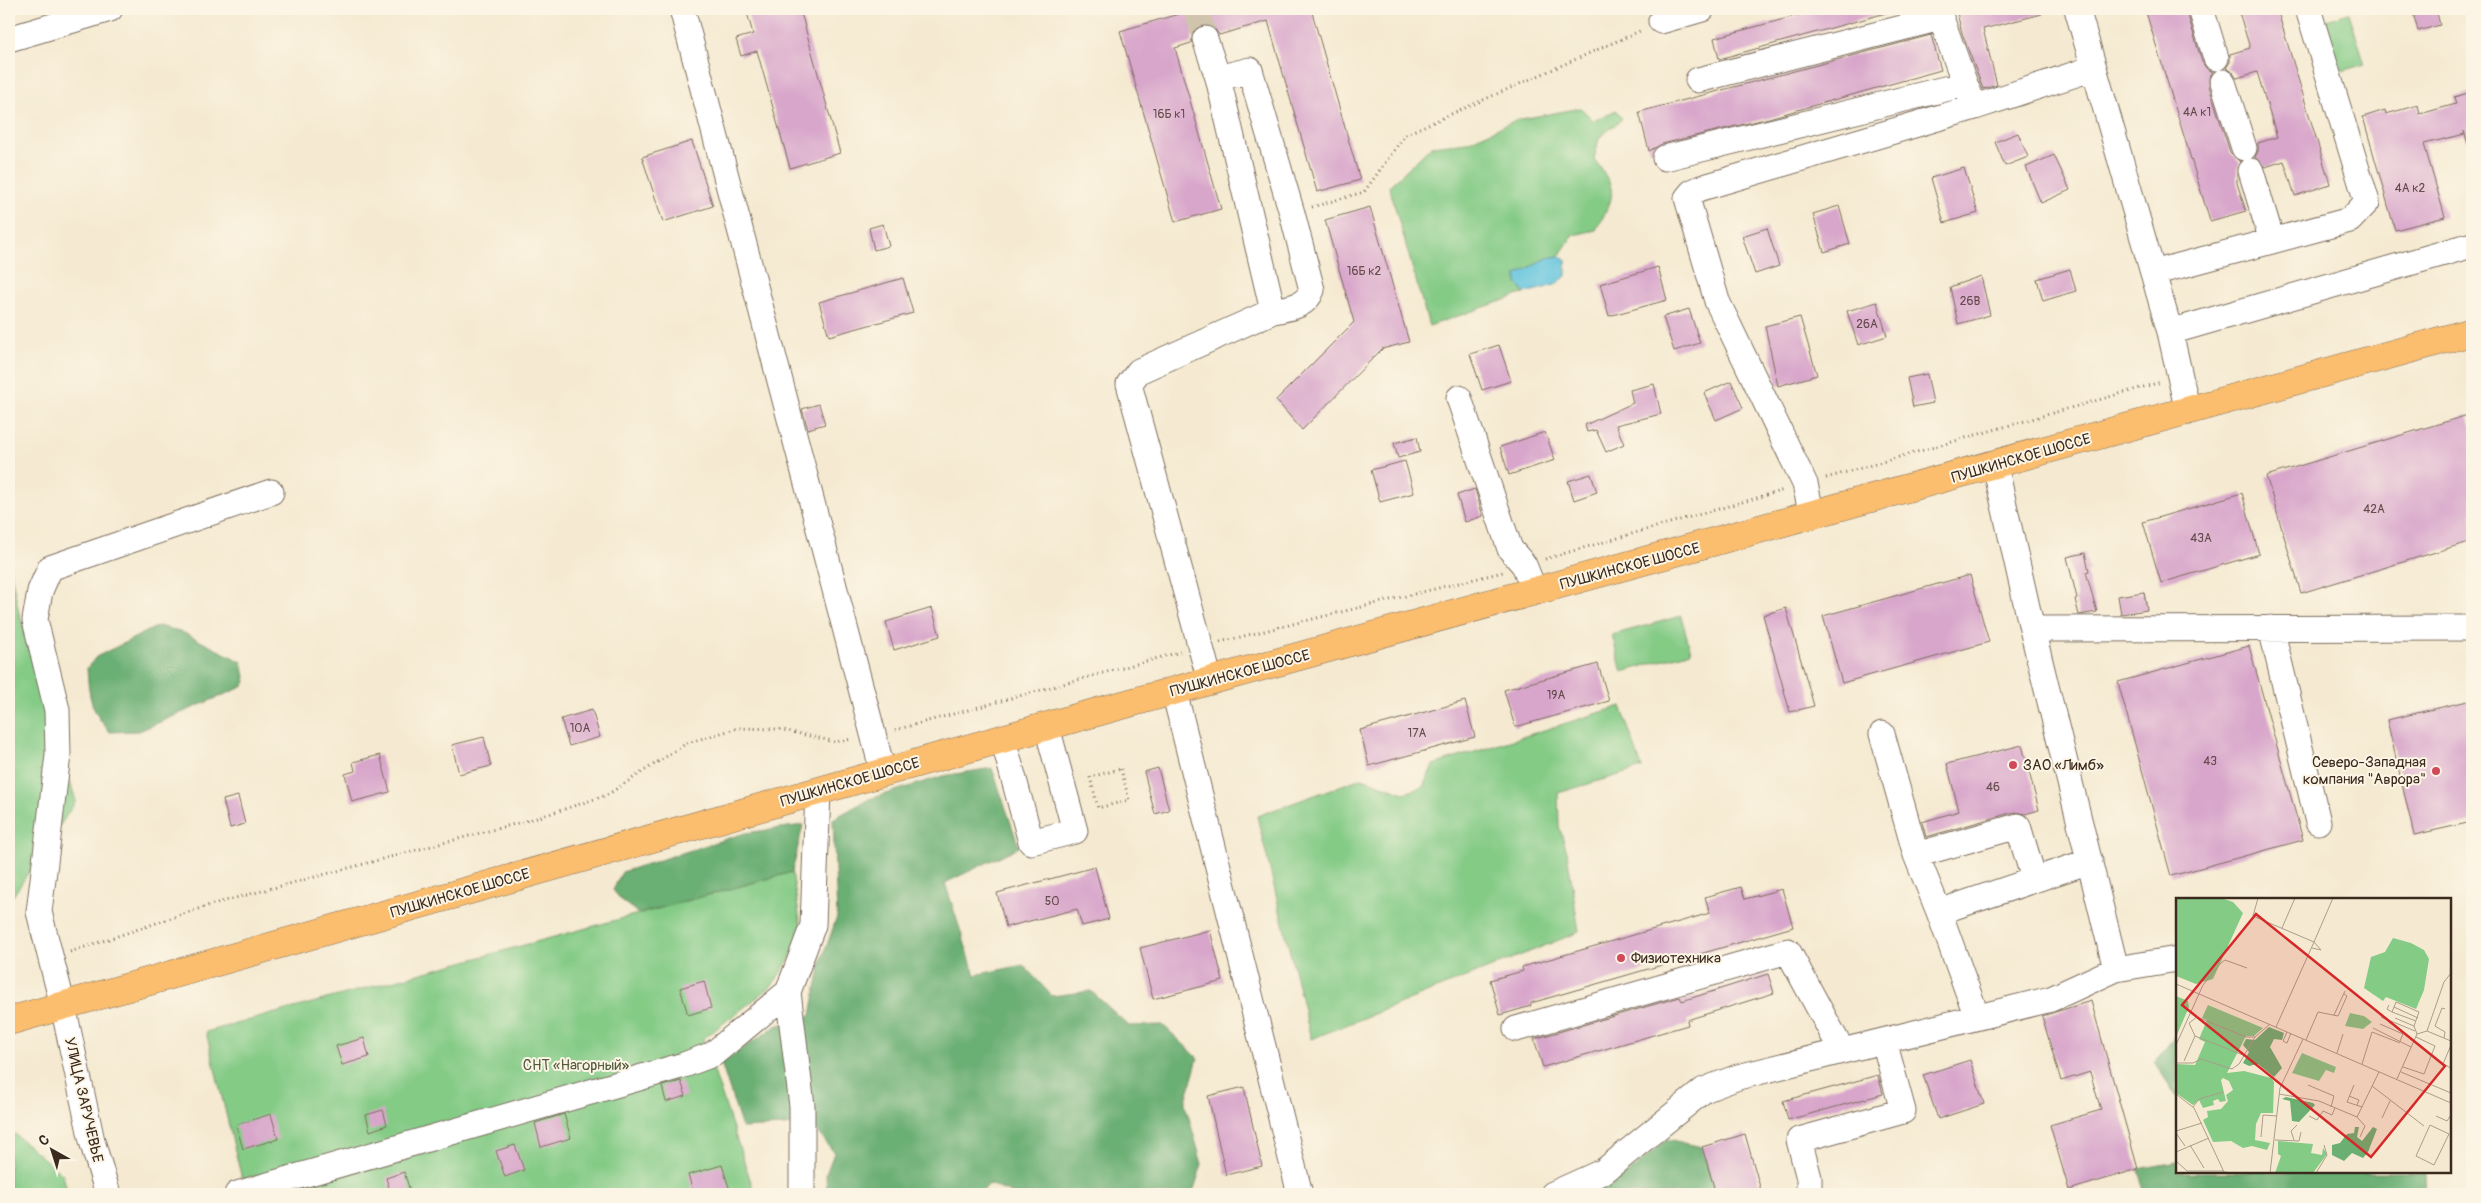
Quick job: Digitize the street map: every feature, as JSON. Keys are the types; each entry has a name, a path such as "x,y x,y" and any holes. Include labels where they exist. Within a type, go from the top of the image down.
{"main road":[{"name":"ПУШКИНСКОЕ ШОССЕ","path":"9,1021 1047,726 2472,332"}],"street":[{"path":"9,39 110,9"},
{"path":"682,9 883,772"},
{"path":"1661,21 1702,9"},
{"path":"2077,9 2170,332 2188,412"},
{"path":"2201,9 2216,58"},
{"path":"2153,274 2350,220 2366,202 2308,9"},
{"path":"1698,80 1946,13 1966,84 1975,107"},
{"path":"1205,39 1218,78 1273,311"},
{"path":"1812,516 1805,484 1717,301 1687,198 1692,192 1701,188 1975,107 2094,68"},
{"path":"1210,682 1129,384 1139,371 1273,311 1297,306 1309,297 1312,290 1292,213 1250,70 1218,78"},
{"path":"2224,82 2272,241"},
{"path":"1665,158 1966,84"},
{"path":"2170,332 2472,245"},
{"path":"1459,398 1510,548 1524,565 1535,592"},
{"path":"1995,465 2032,629 2116,969"},
{"name":"УЛИЦА ЗАРУЧЕВЬЕ","path":"108,1194 92,1142 63,1006 39,912 58,755 57,710 35,620 40,591 50,568 271,492"},
{"path":"2271,628 2318,822"},
{"path":"2032,629 2472,628"},
{"path":"1174,691 1300,1194"},
{"path":"1003,739 1031,842 1075,830 1047,726"},
{"path":"1882,734 1916,856 1939,912 1977,1018"},
{"path":"802,1194 802,1106 788,992 813,925 818,791"},
{"path":"1916,856 2018,826 2034,879"},
{"path":"1939,912 2090,861"},
{"path":"1516,1029 1788,951 1842,1051"},
{"path":"1553,1194 1604,1171 1704,1090 1738,1077 2051,999 2116,969 2176,959"},
{"path":"237,1194 684,1065 713,1054 788,992"},
{"path":"1809,1194 1809,1178 1799,1140 1902,1111 1884,1041"}],"path":[{"path":"1292,213 1364,192 1406,134 1661,21"},
{"path":"50,958 213,904 538,818 608,795 687,743 738,728 779,729 836,742 874,736 1200,646 1466,582 2180,376"},
{"path":"1121,769 1129,800 1098,808 1090,777 1121,769"}],"green space":[{"path":"2349,13 2365,64 2338,72 2323,21"},
{"path":"1581,108 1594,121 1616,110 1622,119 1599,138 1594,159 1608,179 1611,187 1610,201 1596,230 1573,235 1559,256 1547,258 1517,275 1517,283 1525,293 1429,326 1389,186 1432,146 1467,142 1516,120"},
{"path":"9,563 19,613 76,801 9,902"},
{"path":"1681,616 1691,652 1622,672 1612,635"},
{"path":"158,626 180,631 242,662 246,682 242,687 139,731 110,732 94,710 87,668 96,657"},
{"path":"1621,706 1642,768 1558,793 1559,826 1567,852 1579,932 1311,1039 1257,816 1362,778 1404,793 1423,787 1433,765"},
{"path":"992,768 1019,847 945,883 975,975 1023,965 1052,996 1091,991 1129,1026 1163,1025 1198,1058 1185,1104 1202,1164 1194,1189 1180,1194 1013,1194 989,1184 980,1194 827,1194 826,1174 834,1153 811,1122 784,1126 742,1128 721,1063 776,1026 811,1015 821,962 837,917 833,819 869,799 943,776"},
{"path":"803,825 792,872 639,914 622,901 613,890 622,872 745,833"},
{"name":"СНТ «Нагорный»","path":"792,872 803,938 772,986 703,1039 755,1194 299,1194 292,1168 242,1179 206,1032"},
{"path":"2173,1039 2176,1039 2176,1095 2154,1062"},
{"path":"15,1134 63,1175 68,1194 9,1194 9,1136"},
{"path":"1667,1139 1702,1147 1716,1194 1594,1194 1627,1174"},
{"path":"2176,1162 2176,1173 2426,1173 2427,1194 2145,1194 2138,1169"}],"water":[{"path":"1559,256 1566,260 1566,276 1555,285 1525,293 1517,283 1517,275 1547,258"}],"building":[{"path":"746,9 800,9 840,153 790,168 757,51 741,56 736,39 753,34"},
{"path":"1196,9 1311,9 1360,180 1317,192 1268,21 1219,35 1214,28 1201,25 1194,30 1191,43 1175,48 1221,209 1175,222 1120,31"},
{"path":"1821,9 1885,9 1886,13 1719,59 1714,38"},
{"path":"1956,9 2041,9 2042,14 1983,29 1997,85 1983,89 1962,33"},
{"path":"2145,9 2186,9 2202,62 2207,69 2213,72 2209,78 2209,86 2230,152 2240,162 2237,168 2237,183 2246,211 2210,221"},
{"path":"2238,9 2277,9 2330,184 2295,196 2284,161 2265,167 2255,157 2258,151 2258,143 2277,137 2257,72 2237,78 2233,72 2226,68 2230,62 2230,54 2250,48"},
{"path":"2412,9 2436,9 2440,25 2418,31"},
{"path":"1931,35 1941,70 1769,118 1662,144 1649,151 1639,112"},
{"path":"2472,92 2472,144 2468,144 2465,134 2424,144 2445,217 2395,230 2363,117 2385,110 2386,114 2418,105 2420,114 2456,104 2454,97"},
{"path":"2018,133 2028,157 2005,166 1995,142"},
{"path":"692,141 713,206 663,222 642,157"},
{"path":"2054,155 2070,190 2041,203 2026,167"},
{"path":"1964,168 1978,213 1944,223 1931,178"},
{"path":"1839,206 1850,244 1824,252 1813,214"},
{"path":"1370,207 1409,342 1382,349 1302,430 1276,400 1354,322 1325,220"},
{"path":"883,224 889,246 874,250 869,228"},
{"path":"1767,228 1779,266 1755,274 1742,236"},
{"path":"1658,267 1667,300 1609,316 1600,284"},
{"path":"2070,269 2076,291 2043,301 2037,279"},
{"path":"1981,276 1990,315 1958,324 1950,287"},
{"path":"903,278 913,313 829,336 819,302"},
{"path":"1877,302 1887,336 1858,345 1847,311"},
{"path":"1689,309 1700,343 1674,351 1663,317"},
{"path":"1800,317 1817,375 1778,386 1765,326"},
{"path":"1499,345 1511,381 1482,390 1470,354"},
{"path":"1927,374 1933,403 1913,407 1907,378"},
{"path":"1731,381 1743,408 1716,420 1704,393"},
{"path":"1654,384 1661,414 1616,425 1624,444 1606,452 1596,430 1587,432 1585,425 1633,403 1630,390"},
{"path":"819,404 825,424 808,429 802,409"},
{"path":"2468,415 2472,428 2472,541 2301,593 2266,476"},
{"path":"1545,432 1555,460 1509,475 1500,447"},
{"path":"1417,437 1420,452 1398,458 1394,443"},
{"path":"1405,461 1414,493 1380,502 1371,470"},
{"path":"1591,474 1597,492 1574,500 1568,481"},
{"path":"1475,489 1483,516 1465,522 1457,495"},
{"path":"2242,493 2259,554 2161,583 2143,522"},
{"path":"2085,553 2089,571 2086,572 2097,612 2079,615 2067,557"},
{"path":"1970,575 1989,642 1842,683 1823,616"},
{"path":"2144,592 2147,610 2121,614 2118,596"},
{"path":"932,608 940,636 894,650 886,622"},
{"path":"1786,608 1814,706 1790,712 1763,615"},
{"path":"2249,646 2303,840 2171,876 2118,682"},
{"path":"1598,664 1609,701 1515,727 1504,690"},
{"name":"Северо-Западная компания \"Аврора\"","path":"2472,700 2472,822 2414,835 2387,720"},
{"path":"1465,701 1475,737 1369,766 1360,730"},
{"path":"592,710 600,737 569,746 561,719"},
{"path":"484,737 491,766 459,774 452,745"},
{"path":"2022,745 2039,810 2025,814 2014,812 1926,837 1922,822 1959,811 1947,764"},
{"path":"380,755 390,792 352,802 345,774 355,771 353,762"},
{"path":"1158,768 1169,810 1155,814 1144,772"},
{"path":"238,796 245,824 230,828 223,800"},
{"path":"1095,867 1109,919 1082,926 1077,909 1006,927 997,893"},
{"name":"Физиотехника","path":"1741,887 1745,899 1782,889 1793,927 1531,1003 1531,1006 1500,1015 1490,980 1523,971 1522,967 1710,913 1705,897"},
{"path":"1210,930 1223,981 1153,999 1140,948"},
{"path":"1768,974 1774,993 1687,1020 1688,1025 1543,1067 1534,1039 1680,997 1682,1001"},
{"path":"704,981 711,1008 688,1015 680,988"},
{"path":"2091,1001 2138,1169 2069,1190 2050,1125 2101,1110 2090,1072 2061,1081 2042,1016"},
{"path":"364,1038 369,1057 342,1065 336,1046"},
{"path":"1970,1060 1984,1104 1938,1119 1923,1075"},
{"path":"1878,1075 1883,1094 1788,1120 1783,1101"},
{"path":"681,1081 686,1096 666,1102 662,1086"},
{"path":"1244,1087 1262,1166 1226,1175 1208,1096"},
{"path":"383,1110 387,1125 370,1131 366,1115"},
{"path":"271,1114 278,1139 243,1149 236,1125"},
{"path":"564,1114 571,1138 541,1147 535,1123"},
{"path":"1745,1134 1762,1194 1716,1194 1702,1147"},
{"path":"515,1145 524,1170 505,1177 496,1151"},
{"path":"722,1165 731,1194 694,1194 688,1175"},
{"path":"404,1172 411,1194 391,1194 386,1178"}],"tunnel":[{"path":"1196,9 1205,39"}],"place":[{"name":"ЗАО «Лимб»","path":"2013,765"},
{"name":"Северо-Западная компания \"Аврора\"","path":"2436,771"},
{"name":"Физиотехника","path":"1621,958"}]}
